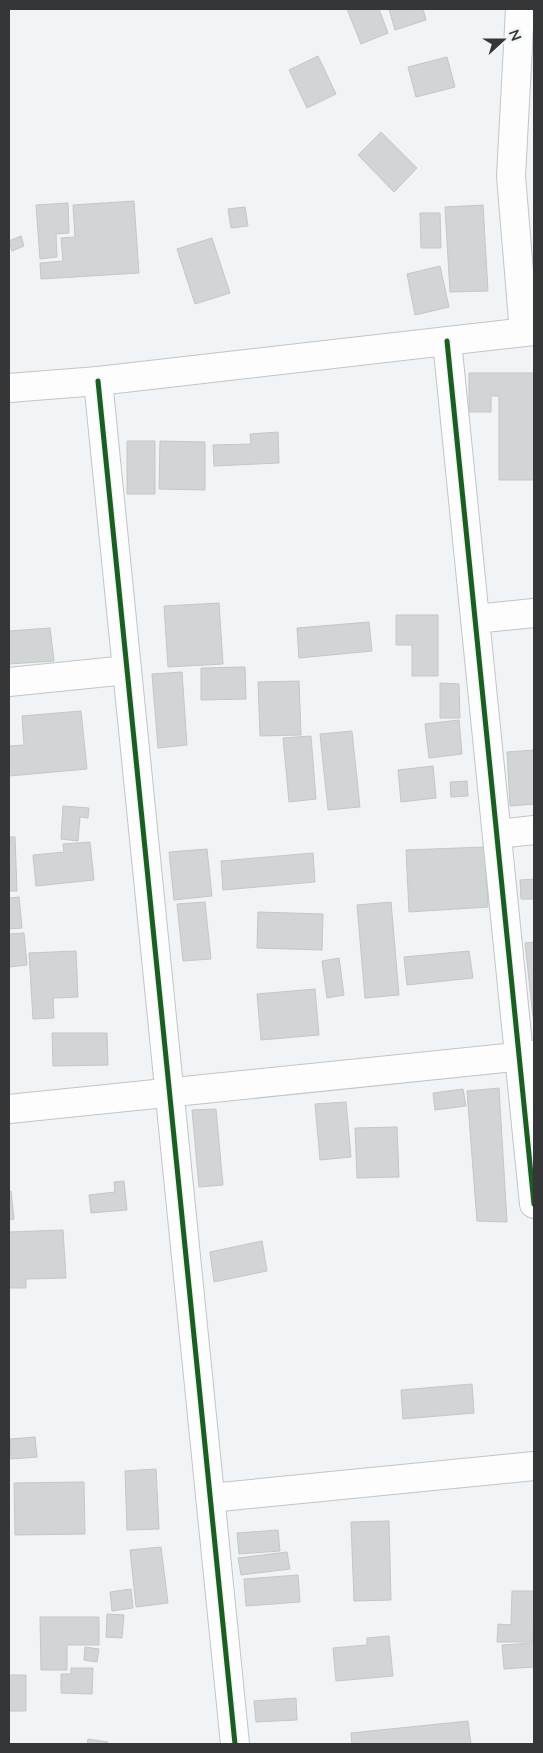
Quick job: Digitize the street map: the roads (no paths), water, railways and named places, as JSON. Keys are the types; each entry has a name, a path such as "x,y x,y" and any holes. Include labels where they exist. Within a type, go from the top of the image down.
{"street":[{"path":"9,388 98,381 529,332 511,176 520,9"},
{"path":"448,341 497,834 527,1056 534,1204"},
{"path":"98,381 235,1744"},
{"path":"475,618 534,613"},
{"path":"9,682 127,670"},
{"path":"497,834 534,830"},
{"path":"9,1108 527,1056"},
{"path":"210,1498 534,1466"}]}
